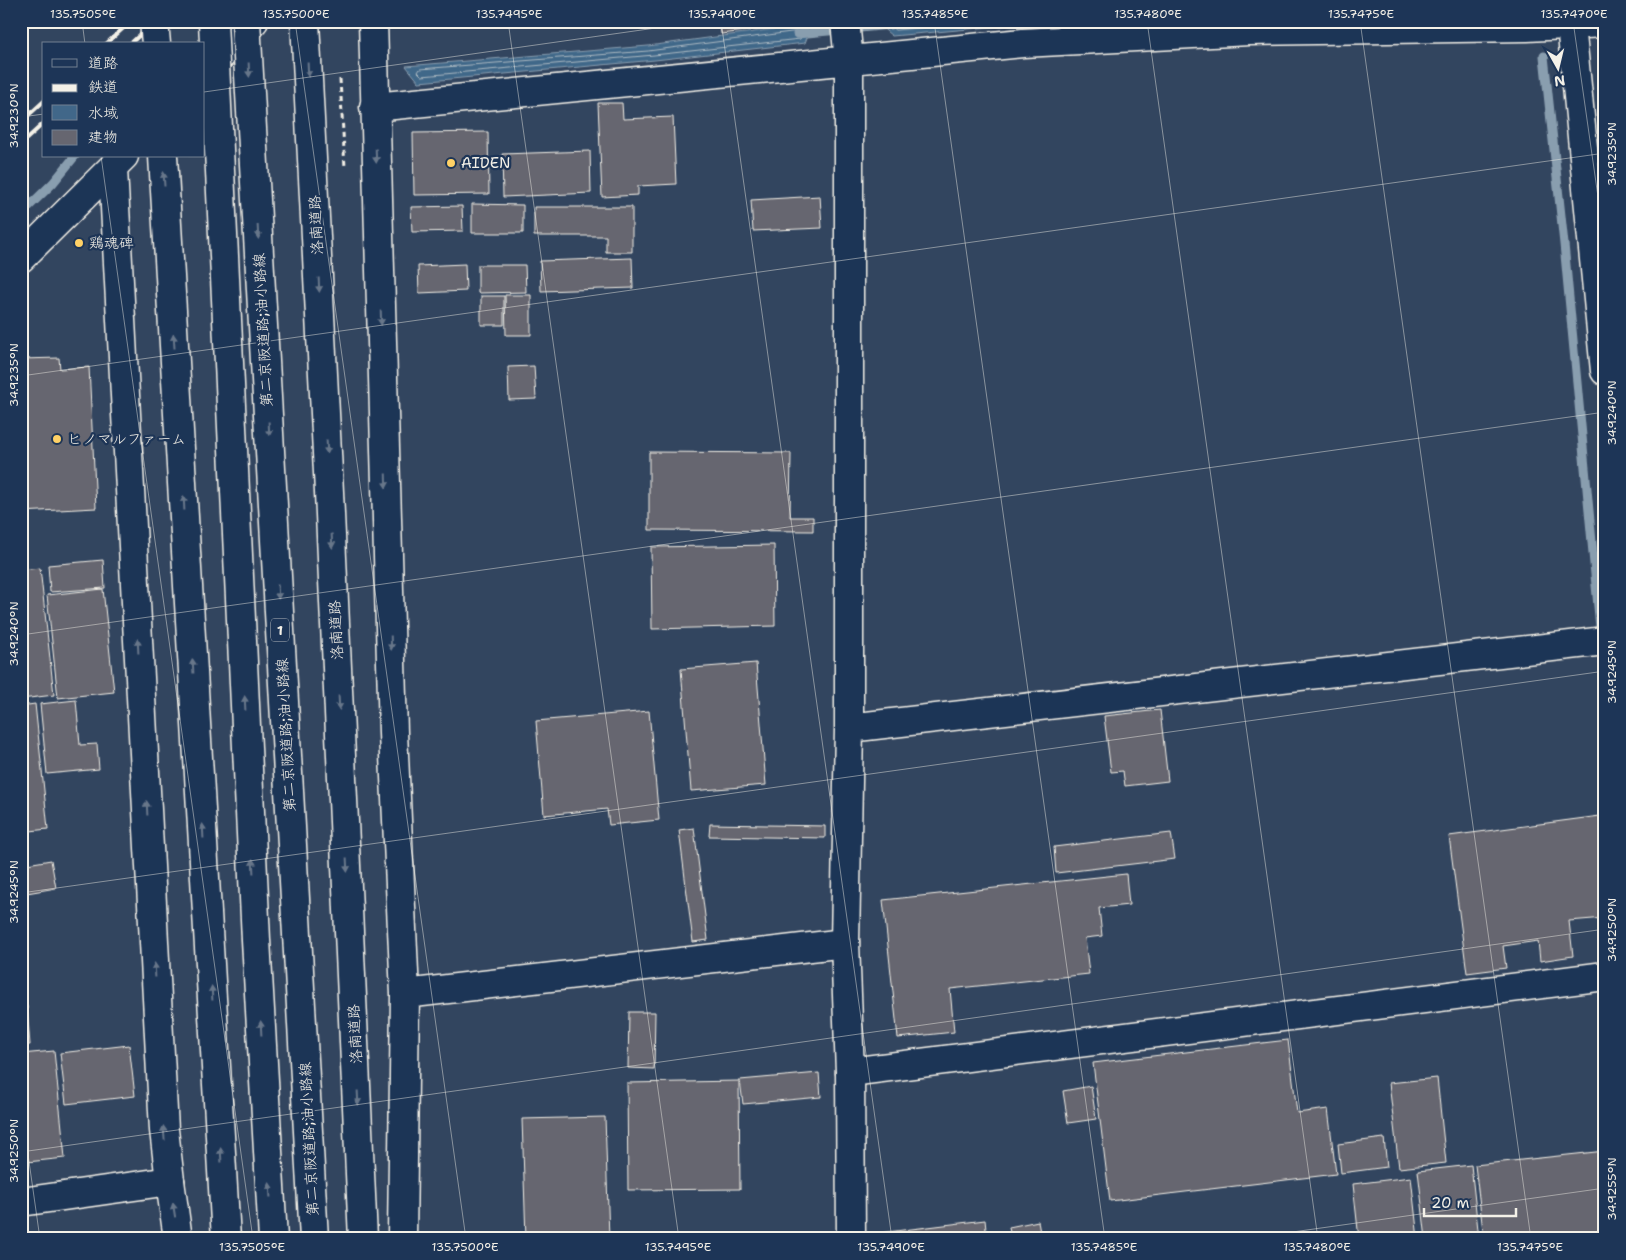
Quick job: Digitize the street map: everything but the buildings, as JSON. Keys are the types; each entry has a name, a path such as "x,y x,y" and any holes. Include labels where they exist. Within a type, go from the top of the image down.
{"main road":[{"path":"154,21 156,42"},
{"path":"213,21 256,940 273,1239"},
{"name":"第二京阪道路;油小路線","path":"246,21 314,1239"},
{"path":"205,72 254,21"},
{"name":"洛南道路","path":"305,21 329,492 363,1239"},
{"path":"373,21 393,723 405,994 402,1239"},
{"path":"845,21 849,61 849,728 845,943 850,1072 850,1239"},
{"path":"374,107 1023,43 1249,26 1571,25 1605,23"},
{"path":"1571,25 1605,371"},
{"path":"163,158 226,1239"},
{"path":"21,258 118,163"},
{"path":"118,163 163,1120 178,1239"},
{"path":"849,728 1605,641"},
{"path":"405,994 845,943"},
{"path":"850,1072 1605,976"},
{"path":"21,1202 170,1181"}],"shaded area":[{"path":"21,21 1605,21 1605,1239 21,1239"}],"water":[{"path":"874,21 1057,21 892,36"},
{"path":"812,24 805,43 655,60 419,82 406,66 648,46"}],"waterway":[{"path":"797,34 891,25"},
{"path":"1544,56 1564,244 1605,681"},
{"path":"21,214 53,183 73,158"}],"railway":[{"path":"108,42 131,21"},
{"path":"132,42 155,21"},
{"path":"21,122 42,103"},
{"path":"21,144 42,125"}],"place":[{"name":"AIDEN","path":"451,163"},
{"name":"鶏魂碑","path":"79,243"},
{"name":"ヒノマルファーム","path":"57,439"}]}
